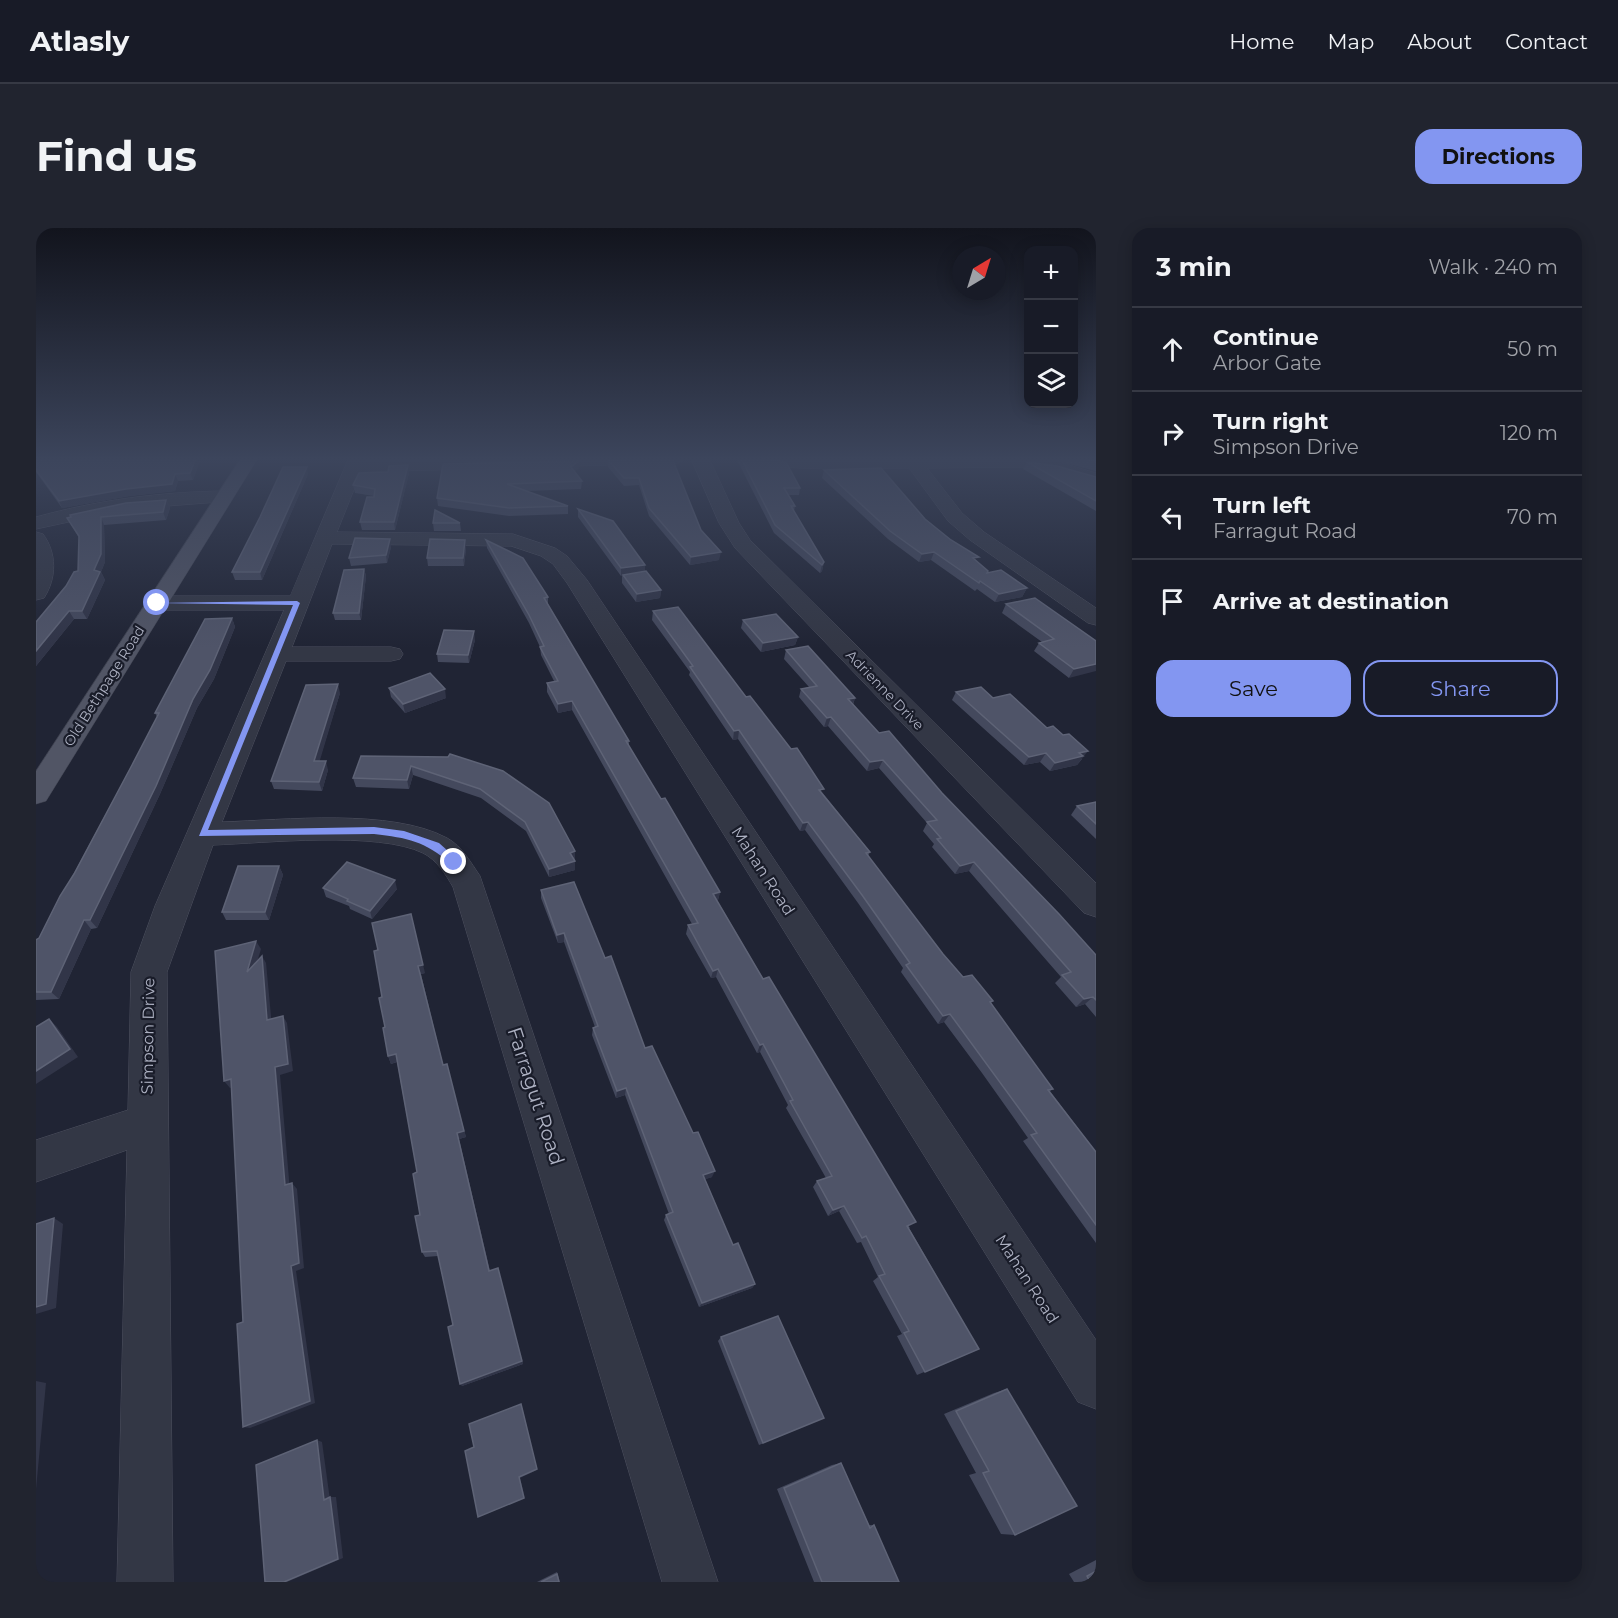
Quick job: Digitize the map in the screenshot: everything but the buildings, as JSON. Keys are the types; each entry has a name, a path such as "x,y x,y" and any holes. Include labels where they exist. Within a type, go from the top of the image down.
{"main road":[{"name":"Old Bethpage Road","path":"36,794 209,521"}],"street":[{"name":"Simpson Drive","path":"145,1582 149,972 202,834 331,521"},
{"name":"Adrienne Drive","path":"728,521 742,543 1096,904"},
{"path":"960,521 976,536 1096,618"},
{"path":"36,538 44,561 42,583 36,593"},
{"name":"Mahan Road","path":"324,538 501,538 531,544 560,560 576,580 1096,1384"},
{"path":"157,603 297,603"},
{"path":"276,654 391,654"},
{"name":"Farragut Road","path":"202,834 374,831 404,834 435,846 454,862 469,885 690,1582"},
{"path":"36,1161 147,1123"}],"route":[{"path":"157,603 297,603 202,834 374,831 404,834 435,846 454,862"}]}
